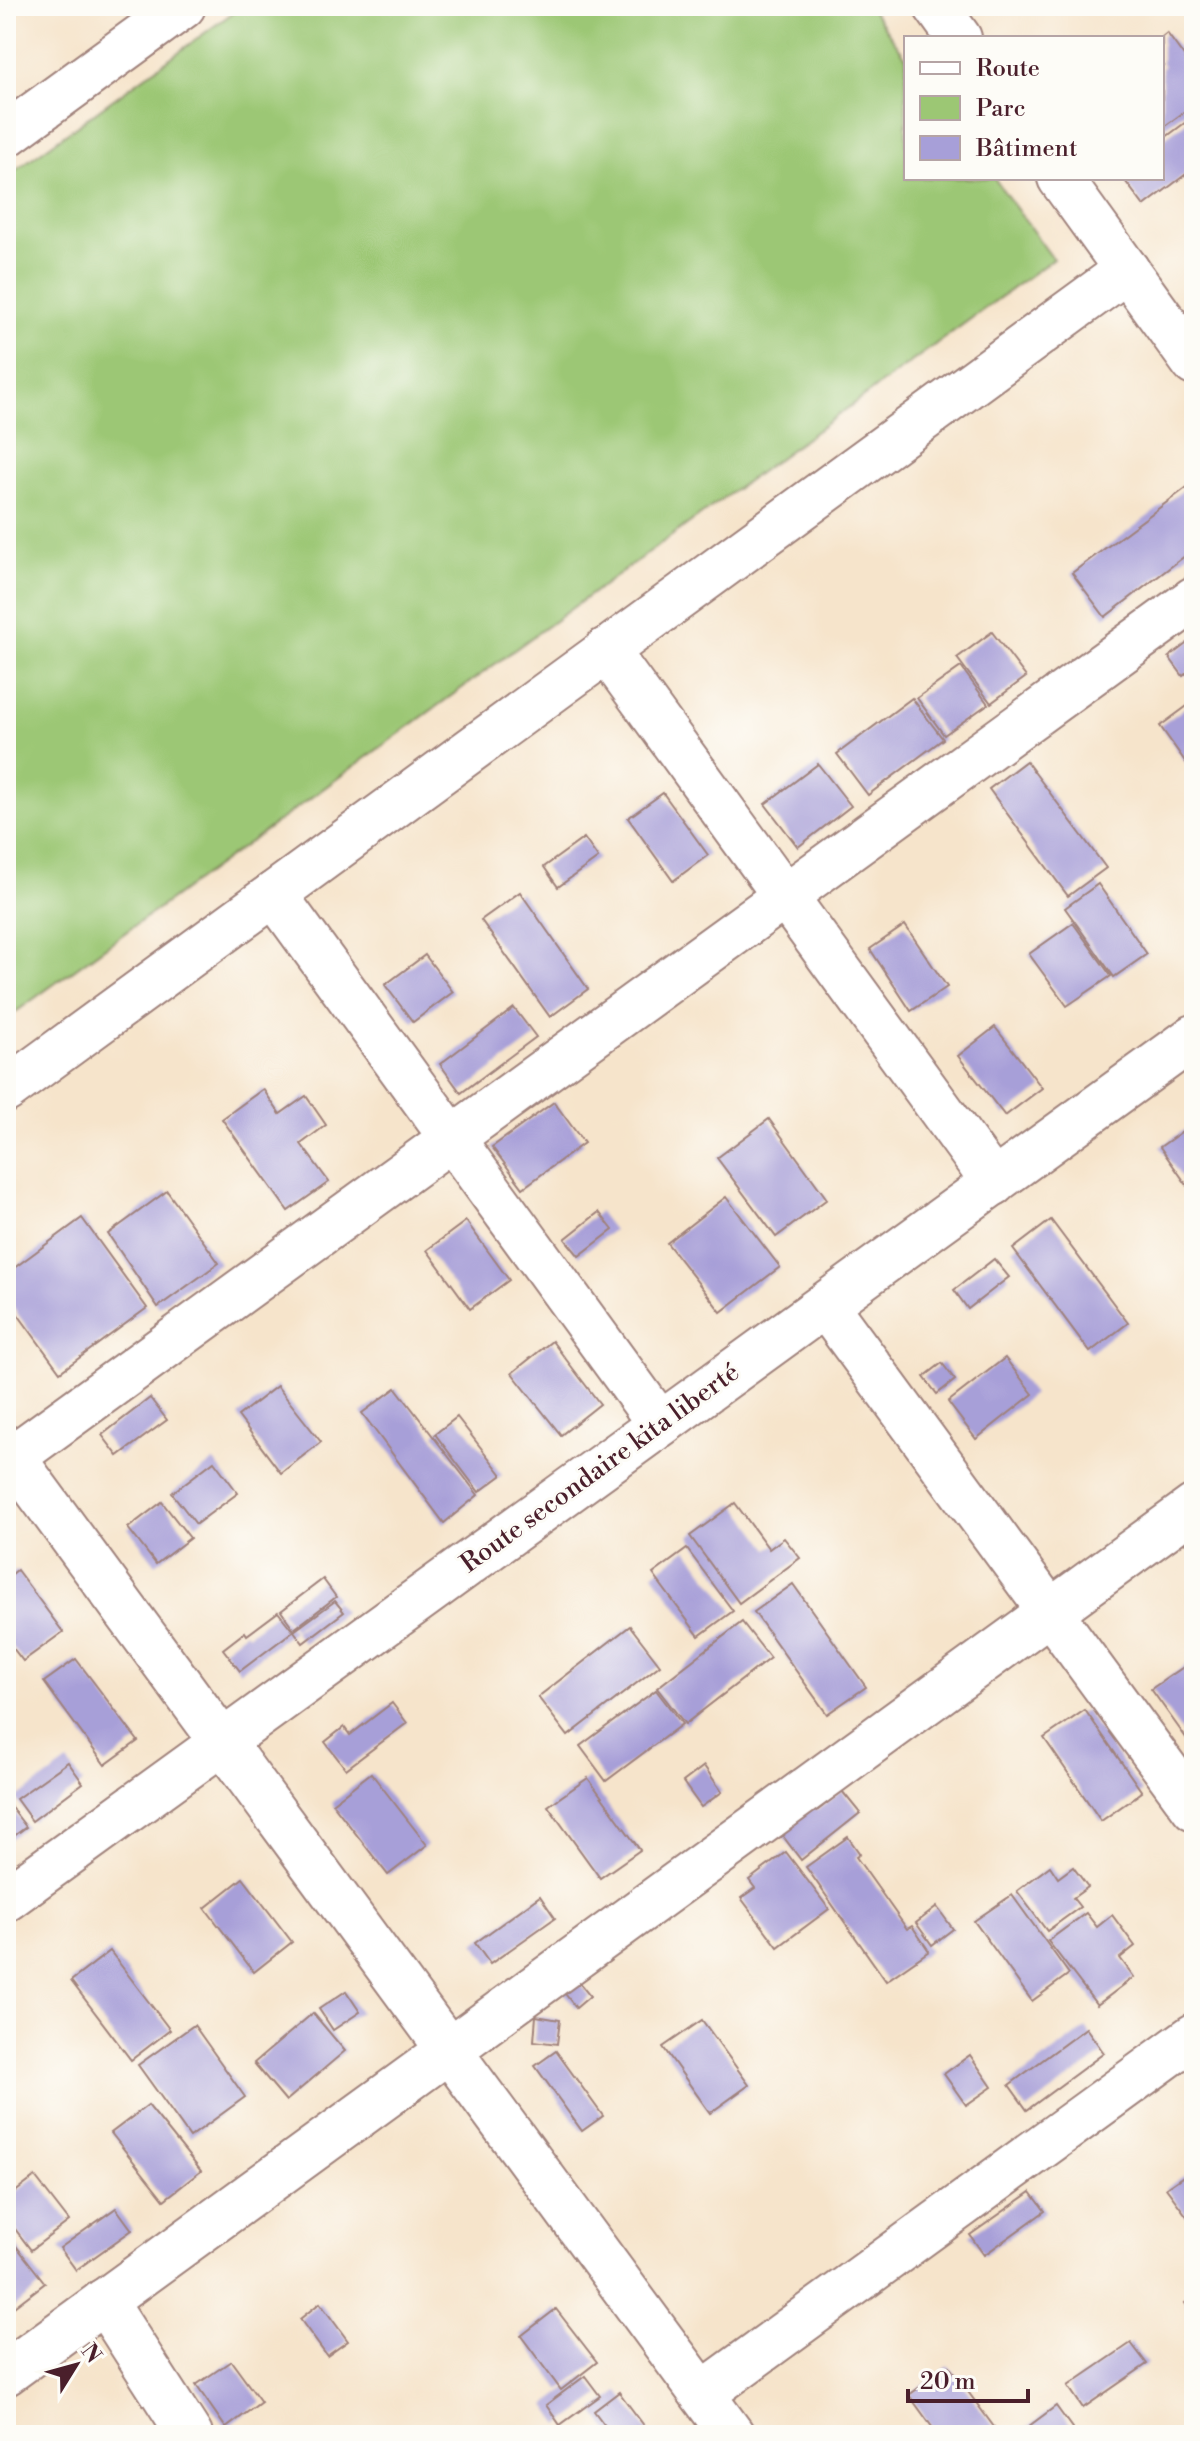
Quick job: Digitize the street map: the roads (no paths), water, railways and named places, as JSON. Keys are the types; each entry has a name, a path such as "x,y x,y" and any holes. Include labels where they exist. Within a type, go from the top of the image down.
{"street":[{"path":"936,6 958,36"},
{"path":"6,135 155,14"},
{"path":"1061,180 1194,363"},
{"path":"6,1090 1127,270"},
{"path":"732,2435 8,1456 452,1139 1194,599"},
{"path":"606,650 994,1183"},
{"path":"274,894 660,1424"},
{"name":"Route secondaire kita liberté","path":"6,1899 1194,1037"},
{"path":"825,1305 1194,1808"},
{"path":"6,2373 1194,1507"},
{"path":"702,2394 1194,2036"},
{"path":"104,2301 190,2435"}]}
